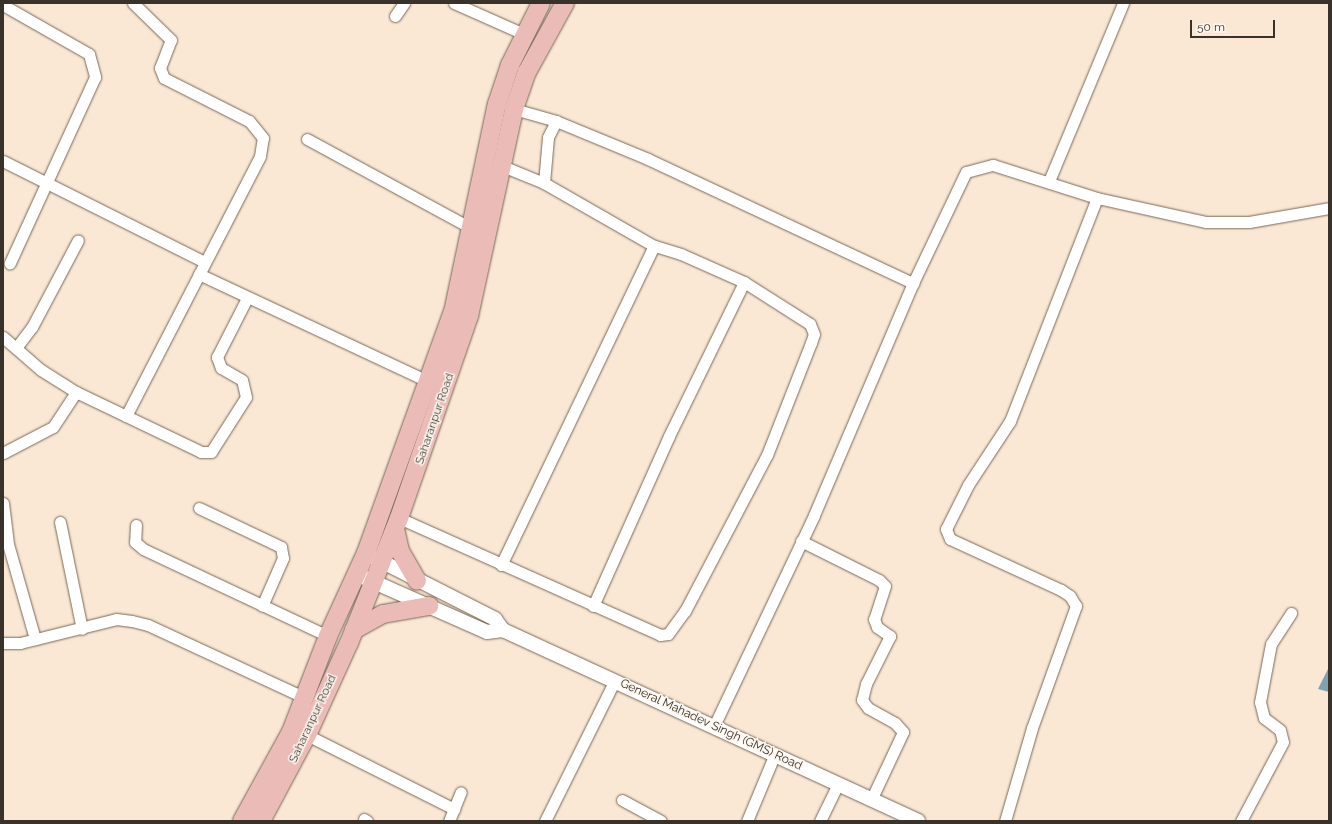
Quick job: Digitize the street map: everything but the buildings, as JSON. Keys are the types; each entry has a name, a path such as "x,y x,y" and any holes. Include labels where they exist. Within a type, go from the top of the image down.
{"main road":[{"name":"Saharanpur Road","path":"261,821 307,735 354,630 373,582 373,558 427,381 461,314 471,228 497,104 524,34 541,3"},
{"name":"Saharanpur Road","path":"242,821 305,698 328,636 356,574 373,558 397,524 461,314 514,109 526,72 565,3"},
{"path":"397,524 403,559 416,580"},
{"path":"354,630 383,614 429,606"}],"street":[{"path":"126,416 199,274 203,261 260,156 263,138 249,121 164,78 160,68 171,40 133,3"},
{"path":"395,16 404,3"},
{"path":"454,3 524,34"},
{"path":"1049,181 1123,3"},
{"path":"3,5 93,60 95,77 10,263"},
{"path":"514,109 556,121 744,202 913,283"},
{"path":"544,183 548,137 556,121"},
{"path":"307,139 471,228"},
{"path":"3,161 203,261"},
{"path":"397,524 502,565 660,635 668,634 685,611 768,455 812,342 813,329 744,282 681,254 654,246 544,183 500,165"},
{"path":"714,726 801,542 913,283 966,172 993,165 1049,181 1097,198 1222,223 1329,208"},
{"path":"1005,821 1032,728 1076,606 1074,600 1061,590 950,539 946,529 968,485 1010,421 1097,198"},
{"path":"16,348 32,328 78,240"},
{"path":"502,565 654,246"},
{"path":"199,274 247,298 427,381"},
{"path":"594,606 669,436 744,282"},
{"path":"3,337 41,370 76,392 201,452 215,450 246,396 242,380 221,368 218,357 247,298"},
{"path":"3,453 53,427 76,392"},
{"path":"3,503 8,544 35,640"},
{"path":"199,508 281,547 283,558 262,606"},
{"path":"60,522 82,629"},
{"path":"136,525 134,536 138,546 328,636"},
{"path":"801,542 879,580 884,586 874,619 877,627 890,636 866,684 862,700 868,708 895,723 903,732 872,800"},
{"name":"General Mahadev Singh (GMS) Road","path":"373,558 495,620 503,630 616,680 774,756 918,821"},
{"name":"General Mahadev Singh (GMS) Road","path":"356,574 487,632 503,630"},
{"path":"1241,821 1283,742 1280,730 1264,718 1260,702 1271,644 1291,613"},
{"path":"3,643 35,640 116,619 148,625 305,698"},
{"path":"544,821 616,680"},
{"path":"307,735 454,809"},
{"path":"747,821 774,756"},
{"path":"820,821 838,784"},
{"path":"449,821 461,792"},
{"path":"622,800 661,821"}],"water":[{"path":"1329,667 1329,692 1318,689"}]}
